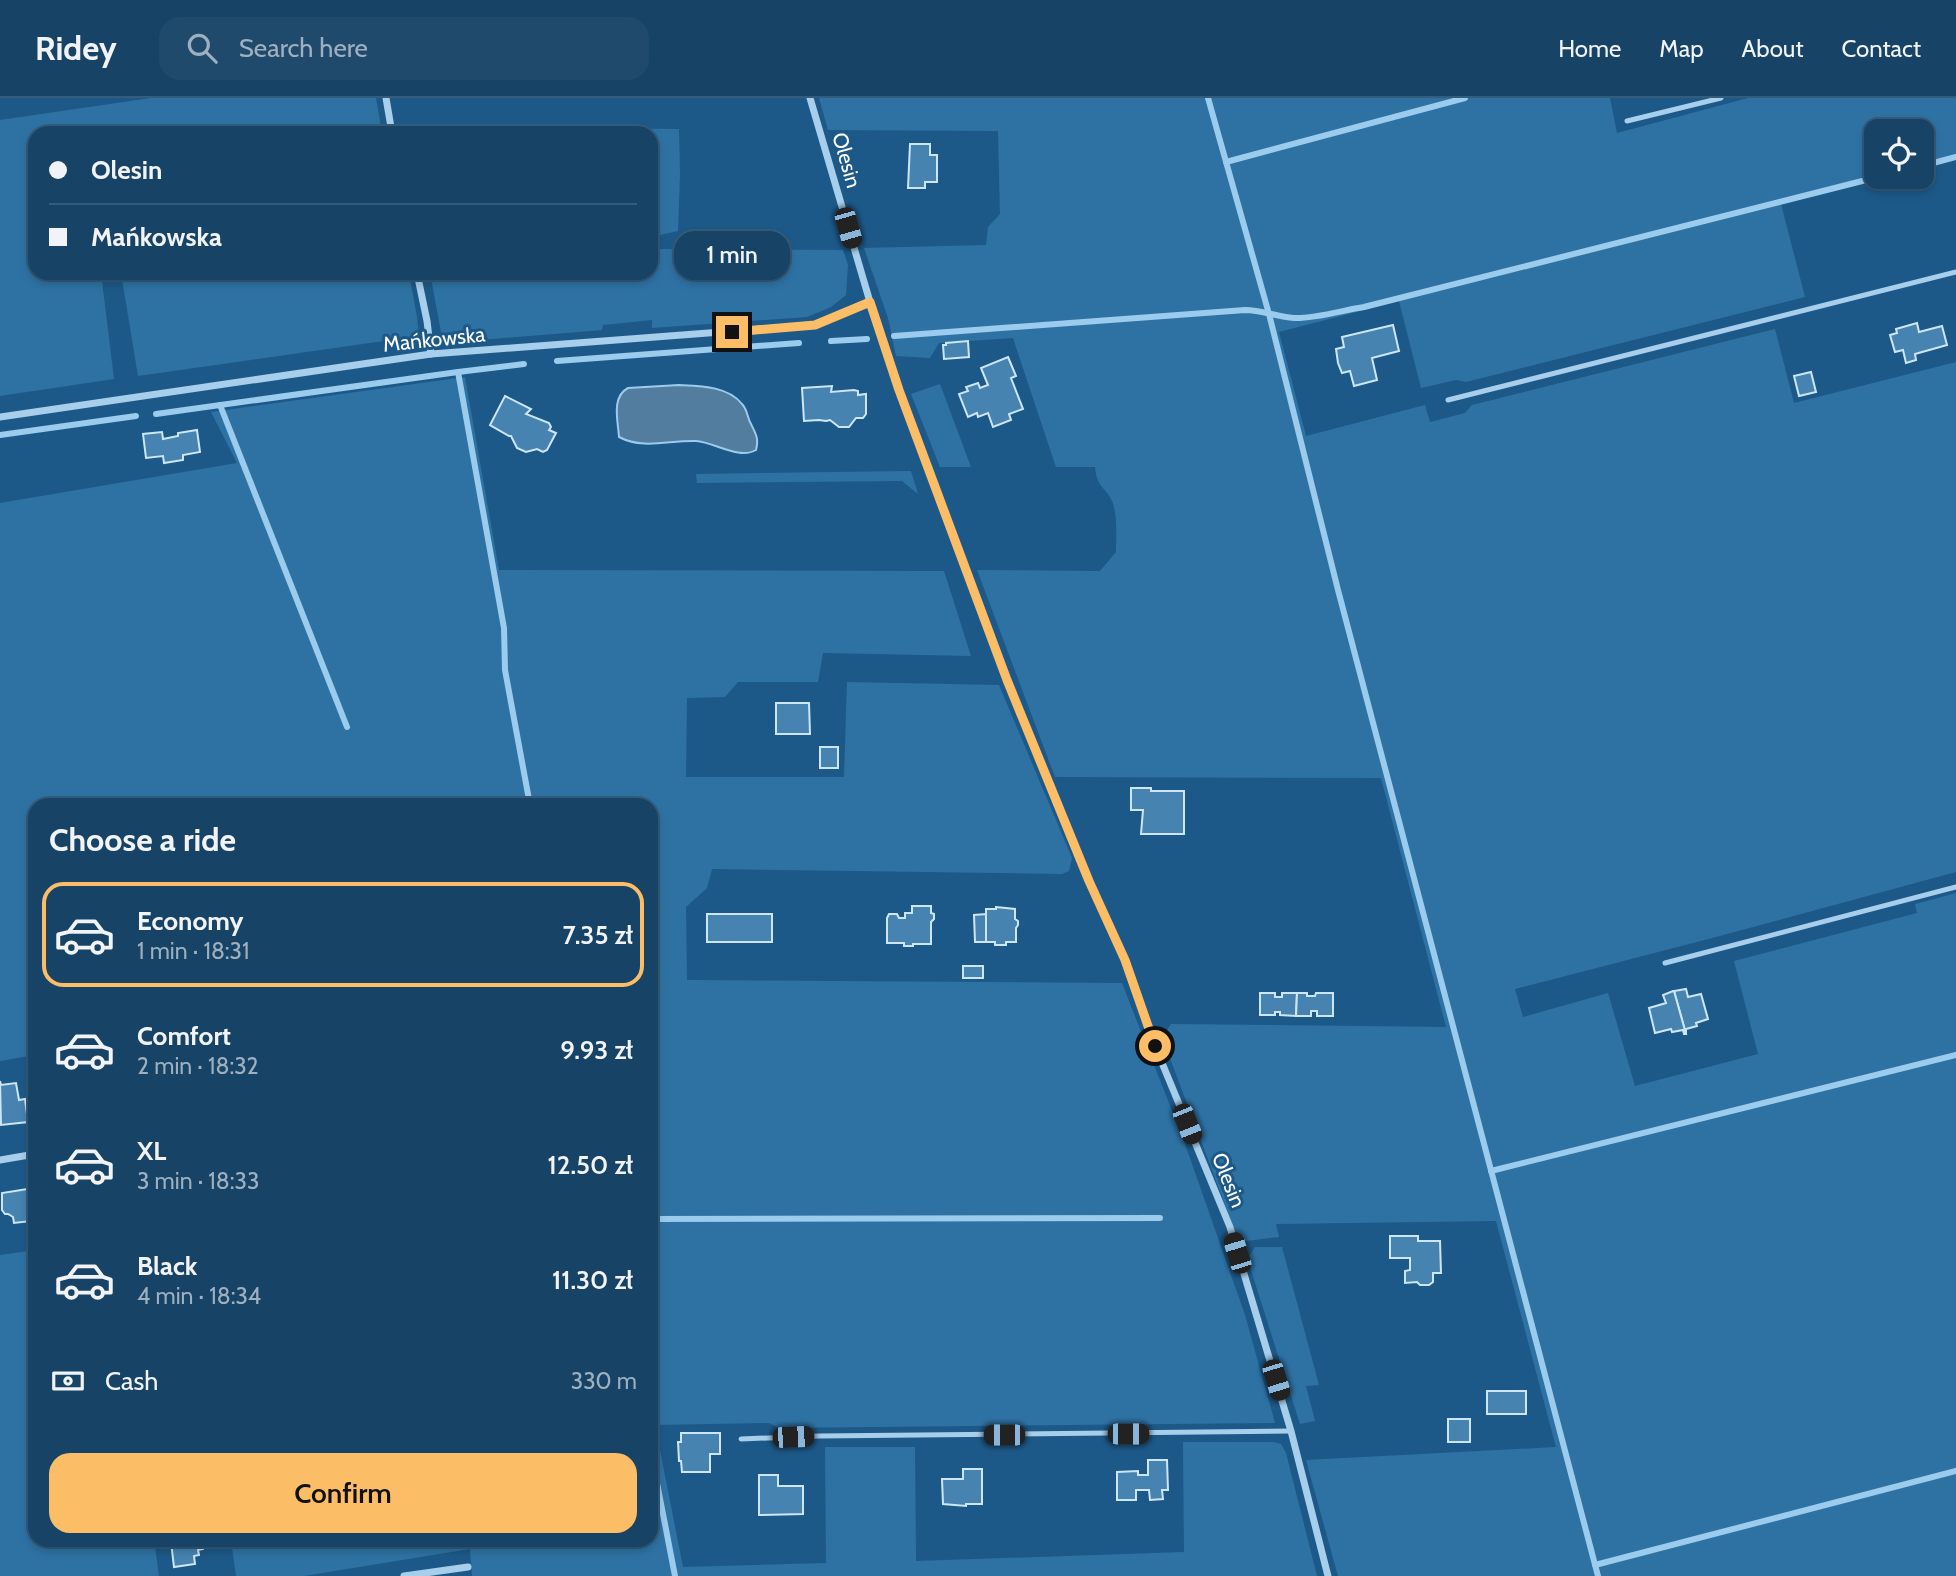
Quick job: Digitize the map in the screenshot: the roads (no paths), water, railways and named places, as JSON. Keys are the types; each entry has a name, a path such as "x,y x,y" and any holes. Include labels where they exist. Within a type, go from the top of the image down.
{"street":[{"path":"386,98 391,126"},
{"name":"Olesin","path":"810,98 899,390 1007,680 1089,881 1125,960 1155,1046 1230,1227 1292,1431 1328,1576"},
{"path":"418,280 431,354"},
{"name":"Mańkowska","path":"0,417 431,354 815,325 870,302"},
{"path":"0,1160 28,1155"},
{"path":"404,1576 468,1567"}],"lane":[{"path":"1627,121 1721,98"},
{"path":"1448,400 1956,272"},
{"path":"1665,963 1956,887"},
{"path":"741,1439 1292,1431"}],"waterway":[{"path":"1208,98 1269,314 1338,590 1598,1576"},
{"path":"1226,162 1465,98"},
{"path":"1934,163 1956,157"},
{"path":"894,336 1245,310 1294,318 1320,316 1864,181"},
{"path":"831,341 867,339"},
{"path":"557,361 799,343"},
{"path":"156,414 524,364"},
{"path":"458,372 504,628 505,670 529,798"},
{"path":"220,405 347,727"},
{"path":"0,435 136,416"},
{"path":"1491,1171 1956,1055"},
{"path":"658,1219 1160,1218"},
{"path":"1595,1565 1956,1471"},
{"path":"658,1488 675,1576"}]}
